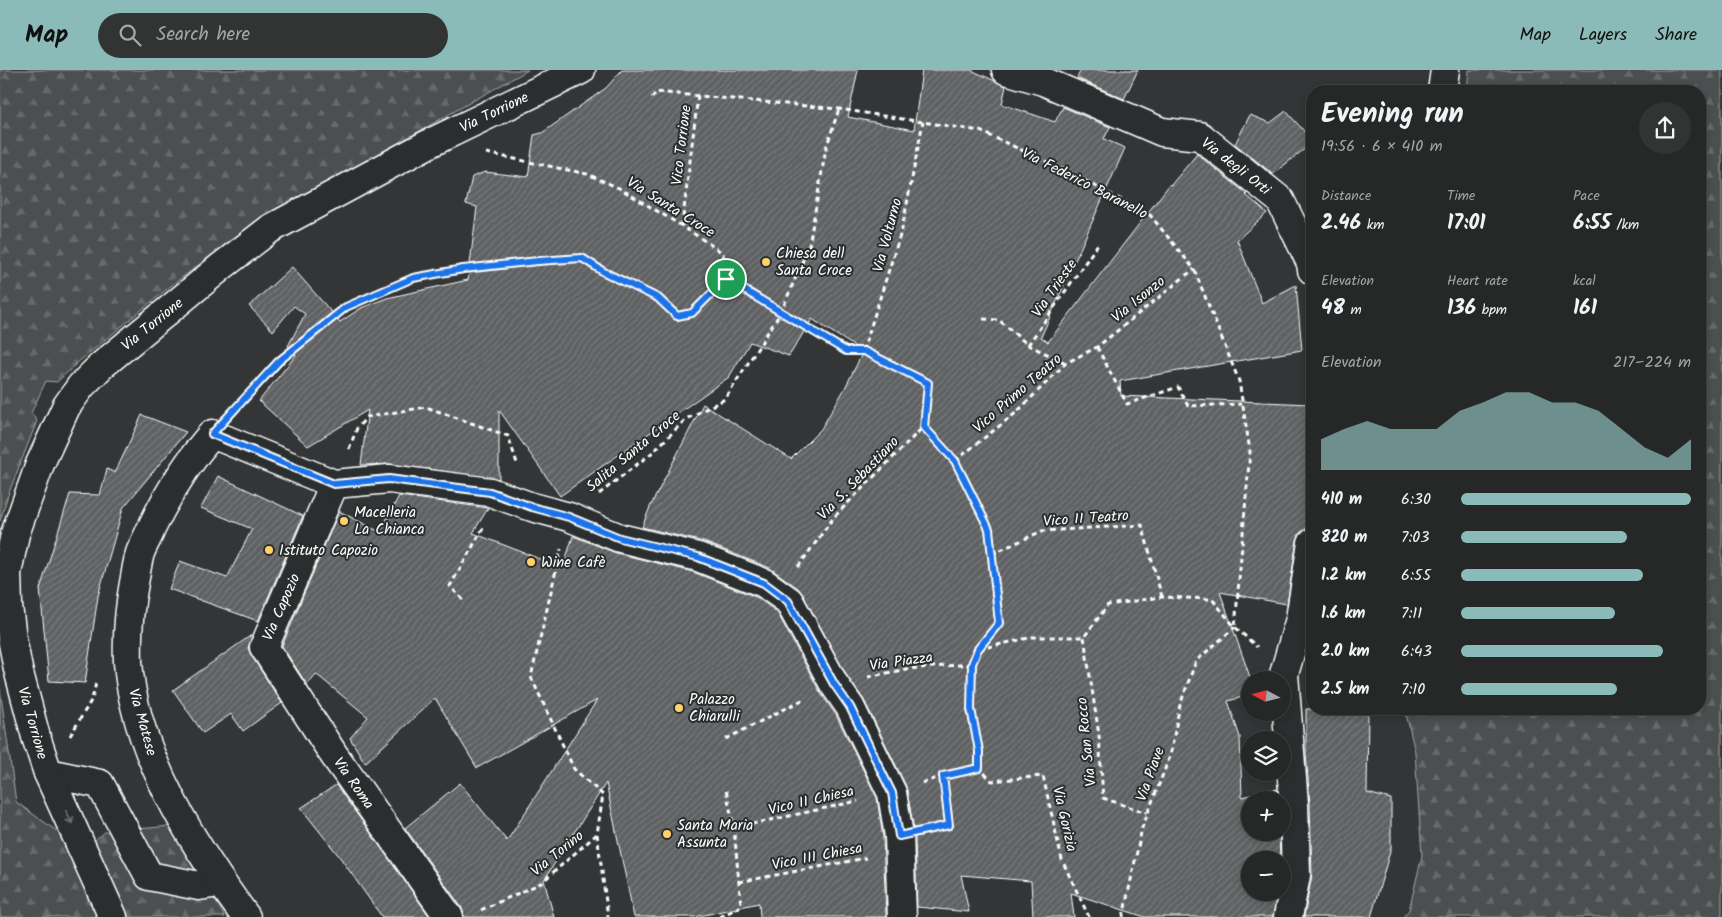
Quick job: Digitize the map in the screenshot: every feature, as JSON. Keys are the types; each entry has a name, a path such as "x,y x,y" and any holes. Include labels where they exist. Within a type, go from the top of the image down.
{"street":[{"name":"Via Torrione","path":"113,917 48,772 33,728 16,662 11,630 7,573 15,534 40,464 60,418 73,396 116,353 270,229 432,142 581,70"},
{"name":"Via degli Orti","path":"1006,70 1043,81 1162,132 1200,136 1280,200 1306,253"},
{"path":"1443,85 1445,70"},
{"path":"212,434 334,484 389,479 490,492 532,507 569,517 620,538 698,557 764,583 788,601 834,684 850,707 892,793 899,844 902,917"},
{"name":"Via Matese","path":"212,434 189,461 165,500 140,553 130,608 128,662 136,710 153,759 185,824 220,883 246,917"},
{"name":"Via Capozio","path":"264,647 334,484"},
{"path":"1288,917 1296,876 1294,805 1284,674 1300,620 1306,582"},
{"name":"Via Roma","path":"264,647 334,755 449,917"},
{"name":"Via Torrione","path":"48,772 100,784 149,876 199,886 220,883"}],"path":[{"name":"Via Federico Baranello","path":"652,98 656,92 839,109 980,131 1063,169 1150,214 1194,269 1238,381 1250,451 1235,627"},
{"name":"Vico Torrione","path":"682,226 698,95"},
{"name":"Salita Santa Croce","path":"569,517 653,452 686,420 725,399 780,312 810,246 826,148 839,109"},
{"name":"Via Volturno","path":"864,351 902,229 923,122"},
{"name":"Via Santa Croce","path":"480,152 587,174 619,188 723,253 726,279"},
{"name":"Via Trieste","path":"1028,345 1098,244"},
{"path":"212,434 279,361 346,307 413,278 472,268 582,258 604,272 658,298 677,316 692,313 726,279 846,351 864,351 928,383 924,427 955,461 989,529 999,623 978,649 972,664 971,709 979,751 979,768"},
{"name":"Via Isonzo","path":"1097,347 1194,269"},
{"path":"983,320 999,320 1028,345 1066,363"},
{"path":"1097,347 1127,404 1178,387 1188,406 1241,404"},
{"name":"Vico Primo Teatro","path":"955,461 1017,412 1066,363 1097,347"},
{"path":"334,484 357,428 367,417 426,407 500,433"},
{"name":"Via S. Sebastiano","path":"788,601 799,564 834,517 924,427"},
{"name":"Vico II Teatro","path":"992,554 1042,530 1142,525 1162,597"},
{"path":"463,600 450,586 479,535"},
{"name":"Via Torino","path":"475,913 541,883 597,834 603,795 574,769 531,677 557,565"},
{"path":"978,649 1033,637 1084,637 1108,605 1162,597 1212,599 1235,627"},
{"name":"Via Piave","path":"1123,917 1142,828 1170,756 1180,705 1196,661 1235,627"},
{"name":"Via San Rocco","path":"1084,637 1099,735 1103,798 1148,813"},
{"name":"Via Piazza","path":"726,739 834,684 906,669 972,664"},
{"name":"Vico II Chiesa","path":"734,828 892,793 943,776 979,768"},
{"name":"Via Gorizia","path":"979,768 992,782 1043,776 1062,860 1089,917"},
{"name":"Vico III Chiesa","path":"739,882 899,844 949,825 943,776"},
{"path":"720,917 741,906 734,828 726,790"},
{"path":"597,834 608,917"}],"green space":[{"path":"0,70 528,70 327,183 260,218 167,289 77,363 57,382 46,381 31,413 37,421 8,495 0,521"},
{"path":"1469,70 1722,70 1722,917 1403,917 1409,910 1422,856 1415,752 1406,715 1706,715 1706,85 1468,85"},
{"path":"0,689 16,802 61,834 77,855 105,832 171,826 225,917 0,917"}],"building":[{"path":"622,70 858,70 848,117 914,130 922,70 971,70 1006,86 1002,104 1055,122 1063,107 1110,127 1104,139 1125,148 1041,337 1048,342 1170,184 1197,154 1247,194 1267,213 1237,240 1262,303 1296,285 1302,350 1120,381 1121,396 1306,404 1306,529 1300,533 1297,540 1287,604 1220,592 1248,671 1241,671 1241,697 1228,701 1240,737 1241,841 1279,841 1280,851 1241,851 1241,901 1276,901 1273,917 1145,917 1071,893 1074,917 1033,917 1031,881 961,875 969,912 917,907 915,835 906,786 864,700 847,676 802,593 770,568 704,542 642,527 650,507 703,404 791,459 821,429 844,390 863,352 812,319 789,356 750,342 729,377 560,496 499,410 499,479 391,464 361,465 368,410 308,446 259,401 296,355 288,346 305,314 294,306 273,331 249,306 292,267 340,322 361,308 387,298 468,280 477,207 466,204 472,177 485,172 528,177 534,135 542,133 606,88"},
{"path":"1081,70 1138,70 1124,99 1077,78"},
{"path":"1286,111 1306,133 1306,148 1273,174 1235,144 1250,115 1270,123"},
{"path":"142,415 186,432 123,508 98,596 85,683 49,681 40,589 70,494 100,495 107,469 115,473"},
{"name":"Istituto Capozio","path":"218,476 303,516 258,621 169,589 180,561 227,578 252,529 201,508"},
{"path":"399,496 488,508 473,533 563,568 573,536 616,553 693,572 756,597 777,612 820,692 836,715 877,798 883,838 886,917 760,917 759,903 695,917 634,917 606,783 544,880 554,917 464,917 462,908 405,828 460,783 507,841 597,700 477,768 435,698 365,763 350,738 368,717 316,674 307,685 282,646 339,511 380,532"},
{"path":"253,634 248,648 282,703 243,731 231,714 203,733 173,690"},
{"path":"1306,715 1368,715 1367,793 1391,799 1391,848 1371,917 1304,917 1312,875"},
{"path":"336,785 430,917 382,917 339,856 301,808"}],"place":[{"name":"Chiesa dell Santa Croce","path":"766,262"},
{"name":"Macelleria La Chianca","path":"344,521"},
{"name":"Istituto Capozio","path":"269,550"},
{"name":"Wine Cafè","path":"531,562"},
{"name":"Palazzo Chiarulli","path":"679,708"},
{"name":"Santa Maria Assunta","path":"667,834"}],"route":[{"path":"582,258 604,272 658,298 677,316 692,313 726,279 846,351 864,351 928,383 924,427 955,461 989,529 999,623 978,649 972,664 971,709 979,751 979,768 943,776 949,825 899,836 892,793 850,707 834,684 788,601 764,583 698,557 620,538 569,517 532,507 490,492 389,479 334,484 212,434 279,361 346,307 413,278 463,269 582,258"}]}
